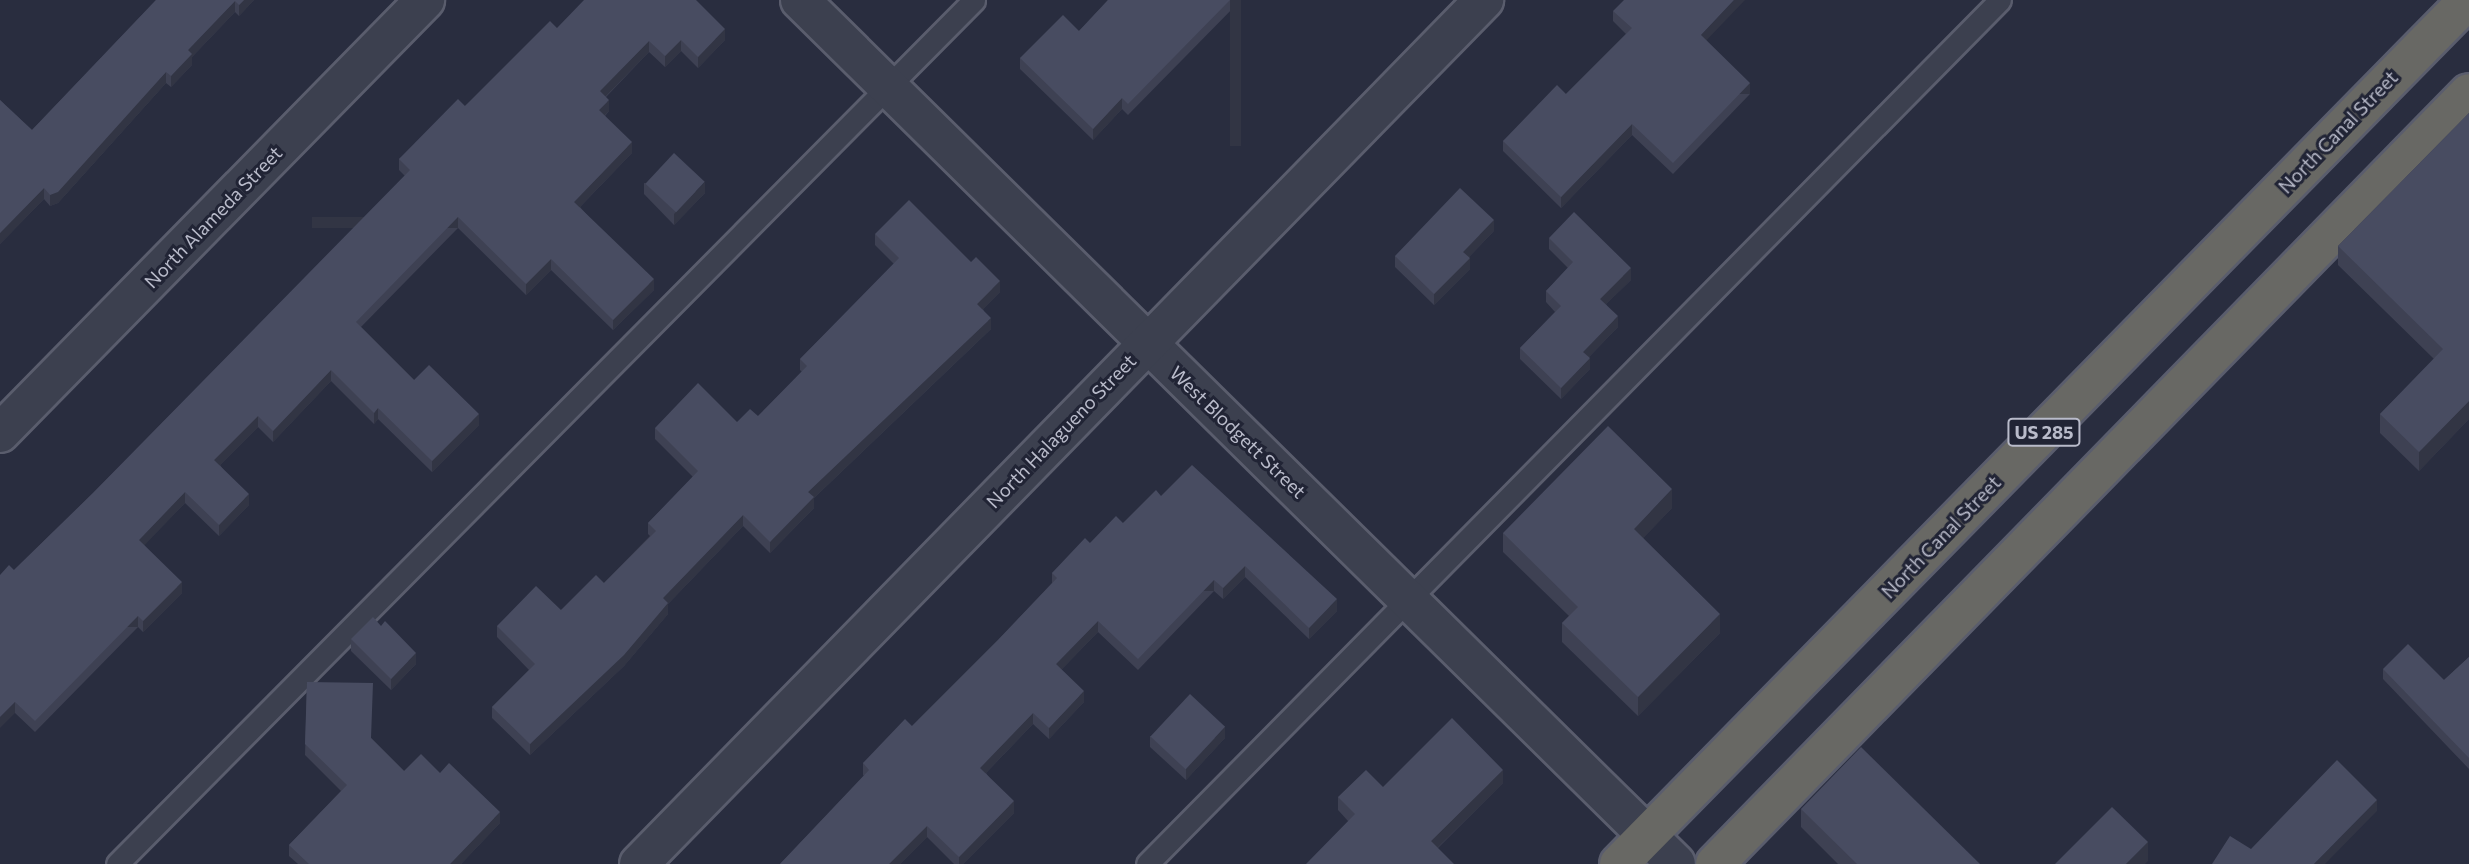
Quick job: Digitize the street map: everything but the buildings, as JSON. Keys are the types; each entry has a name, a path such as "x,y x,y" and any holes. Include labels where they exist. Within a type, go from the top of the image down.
{"highway":[{"name":"North Canal Street","path":"1619,864 2468,0"},
{"path":"1715,864 2469,93"}],"street":[{"name":"North Alameda Street","path":"0,433 425,0"},
{"name":"West Blodgett Street","path":"800,0 1675,864"},
{"name":"North Halagueno Street","path":"639,864 1484,0"}],"lane":[{"path":"117,864 974,0"},
{"path":"1147,864 2000,0"}]}
